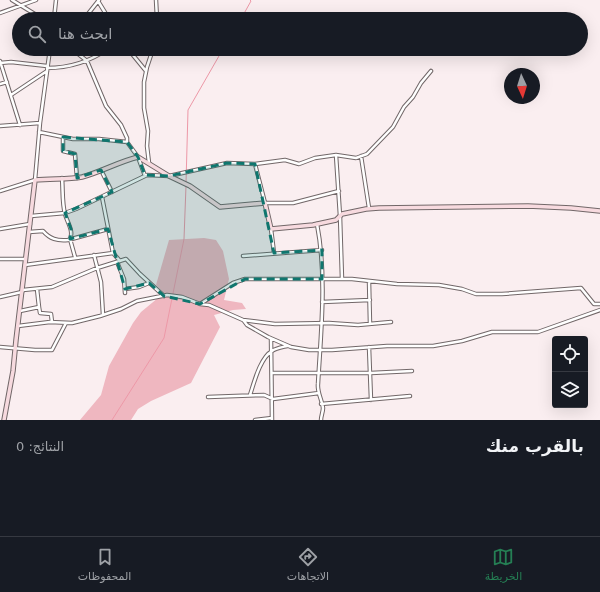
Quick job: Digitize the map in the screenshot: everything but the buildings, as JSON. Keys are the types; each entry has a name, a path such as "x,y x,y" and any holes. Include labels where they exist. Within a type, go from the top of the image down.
{"street":[{"path":"12,0 32,12"},
{"path":"0,13 36,0"},
{"path":"55,12 56,0"},
{"path":"90,12 99,0 105,12"},
{"path":"156,0 157,12"},
{"path":"4,420 14,371 15,348 49,56"},
{"path":"81,56 87,61 106,106 121,125 128,138 127,142 138,157 145,176"},
{"path":"20,125 0,63 11,62 47,67 71,66 97,56"},
{"path":"134,56 146,71"},
{"path":"149,164 147,146 148,131 144,108 144,82 151,56"},
{"path":"31,216 65,213 145,176 169,176 227,163 255,164 285,160 299,164 315,158 336,155 351,158 361,156 366,154 393,127 404,107 413,97 421,82 431,71"},
{"path":"11,95 46,72"},
{"path":"0,84 7,82"},
{"path":"0,126 40,123"},
{"path":"39,132 73,139 99,139 127,142"},
{"path":"63,137 63,151 75,154 77,178"},
{"path":"336,155 339,191 342,279"},
{"path":"361,156 368,208"},
{"path":"0,191 46,178 77,178 138,157 169,176 190,186 220,207 292,203 339,191"},
{"path":"255,164 271,229 274,254"},
{"path":"102,170 112,192"},
{"path":"62,178 65,213 71,229 72,236 70,239 75,257"},
{"path":"102,197 113,253 119,261 125,293"},
{"path":"271,229 317,224 336,220 342,214 368,208 528,206 600,211"},
{"path":"0,229 30,224"},
{"path":"317,224 322,250 322,323 318,386 323,408 321,420"},
{"path":"28,232 43,231 53,239 62,240 108,229"},
{"path":"243,256 322,250"},
{"path":"25,265 113,253"},
{"path":"94,255 101,282 102,315"},
{"path":"0,259 25,259"},
{"path":"0,297 22,292 23,290 52,287 97,268 126,259 164,296"},
{"path":"200,304 233,283 245,279 342,279 397,284 439,285 462,289 476,294 502,294 581,288 594,304 600,304"},
{"path":"370,281 370,324"},
{"path":"125,289 139,287 150,283"},
{"path":"37,289 40,313 51,314 52,322"},
{"path":"18,326 52,322 72,323 121,309 137,300 164,296 182,297 200,304 209,305 243,320 275,324 322,323 358,325 391,322"},
{"path":"322,302 370,300"},
{"path":"20,311 39,307"},
{"path":"243,320 271,339 287,346 309,350 321,350 369,347 433,346 462,341 492,332 538,332 600,310"},
{"path":"0,347 52,350 66,323"},
{"path":"255,420 272,419 273,399 271,339"},
{"path":"250,395 257,372 272,351 287,346"},
{"path":"369,347 371,400"},
{"path":"272,373 370,373 412,371"},
{"path":"208,397 264,395 273,399 319,393"},
{"path":"321,404 410,396"}],"highlighted area":[{"path":"63,137 127,142 138,157 145,175 169,176 227,163 255,164 274,253 322,250 322,279 245,279 200,304 164,296 149,283 125,289 108,229 70,239 71,229 65,213 112,192 101,170 77,178 75,154 63,151"}],"shaded area":[{"path":"204,238 216,240 223,251 229,279 224,300 242,303 246,309 233,310 214,315 220,327 191,383 151,401 138,409 131,420 80,420 101,395 109,366 133,323 141,312 164,293 156,285 169,240"}],"waterway":[{"path":"245,12 251,1 250,0"},
{"path":"186,183 188,110 219,56"},
{"path":"112,420 164,338 184,239 186,186"}]}
